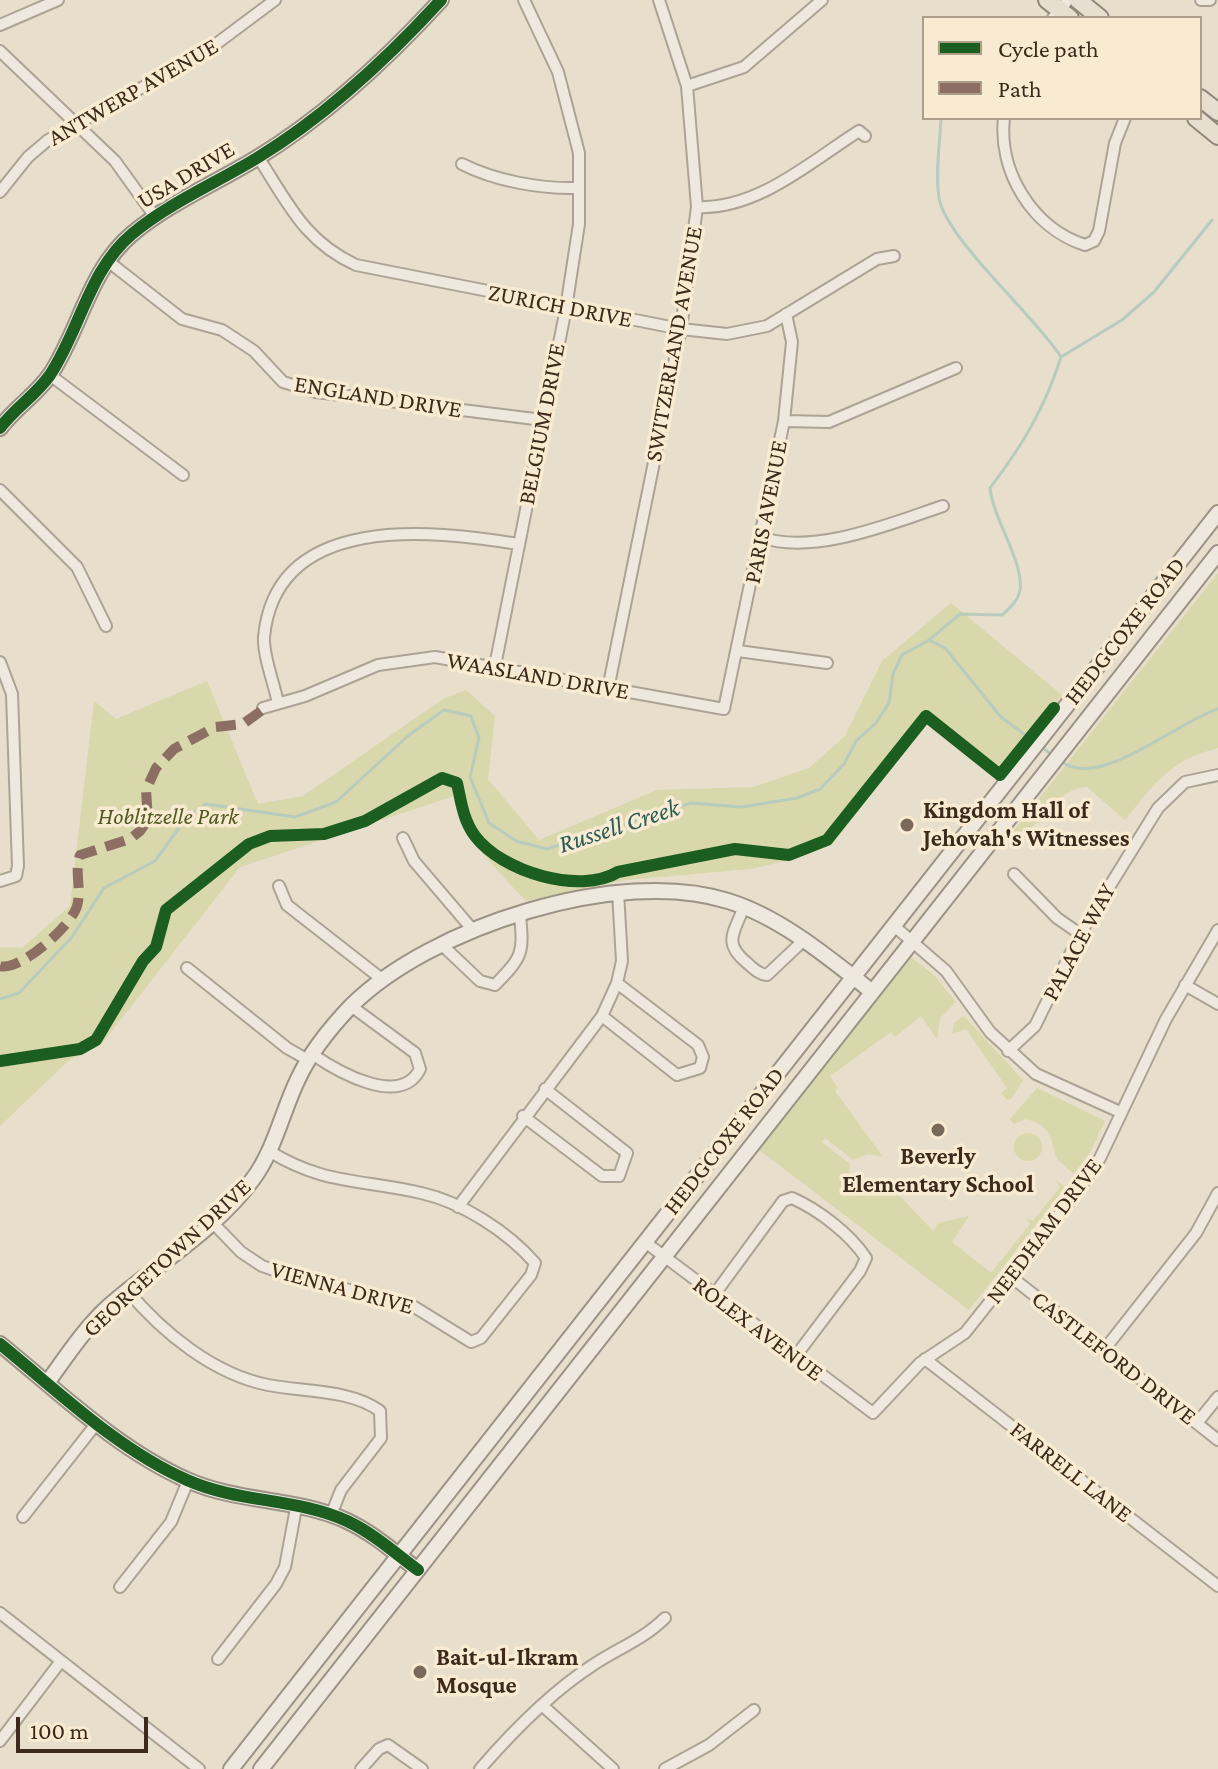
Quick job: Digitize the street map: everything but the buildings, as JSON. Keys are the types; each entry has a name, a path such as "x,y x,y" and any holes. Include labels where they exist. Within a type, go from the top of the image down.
{"main road":[{"name":"USA DRIVE","path":"0,428 50,375 90,292 131,235 258,157 348,91 441,0"},
{"path":"1078,0 1098,16"},
{"path":"1202,100 1218,112"},
{"path":"1198,120 1218,136"},
{"name":"HEDGCOXE ROAD","path":"231,1769 1218,513"},
{"name":"HEDGCOXE ROAD","path":"261,1769 1218,553"},
{"path":"1135,618 1154,634"},
{"name":"GEORGETOWN DRIVE","path":"47,1383 86,1330 127,1290 212,1222 254,1178 310,1057 351,1006 383,980 472,929 618,892 636,889 683,891 744,906 803,941 871,991"},
{"path":"0,1344 96,1424 146,1458 188,1481 331,1515 367,1533 418,1570"}],"street":[{"path":"0,25 58,0"},
{"name":"ANTWERP AVENUE","path":"0,192 28,157 72,124 204,53 275,0"},
{"name":"BELGIUM DRIVE","path":"495,666 566,308 579,224 579,153 558,72 524,0"},
{"name":"SWITZERLAND AVENUE","path":"608,689 681,329 697,207 687,86 659,0"},
{"path":"687,86 744,67 822,0"},
{"path":"0,51 72,124 115,161 156,218"},
{"path":"1004,120 1002,140 1006,159 1021,192 1045,223 1085,245 1094,241 1102,222 1115,143 1124,120"},
{"path":"697,207 721,206 745,200 859,131 865,136"},
{"name":"ZURICH DRIVE","path":"258,157 307,234 336,256 356,265 681,329 727,334 750,332 877,259 894,256"},
{"path":"462,164 478,172 556,188 578,188"},
{"name":"ENGLAND DRIVE","path":"109,262 182,319 222,330 239,340 283,382 316,392 543,420"},
{"name":"PARIS AVENUE","path":"724,709 784,421 792,342 786,314"},
{"path":"784,421 829,422 956,368"},
{"path":"50,375 183,475"},
{"path":"0,490 77,567 106,626"},
{"path":"760,537 772,541 803,541 858,535 943,506"},
{"path":"278,703 264,640 275,600 291,574 306,559 341,541 415,534 456,534 518,544"},
{"path":"738,651 827,663"},
{"name":"WAASLAND DRIVE","path":"263,708 305,696 378,665 435,657 724,709"},
{"path":"0,662 12,694 16,876 0,881"},
{"name":"PALACE WAY","path":"1008,1051 1035,1026 1080,934 1158,808 1185,782 1218,775"},
{"path":"403,838 414,861 472,929"},
{"path":"1014,874 1057,918 1080,934"},
{"path":"279,886 287,905 383,980"},
{"path":"269,1151 299,1169 325,1178 426,1194 458,1207 523,1116 602,1016 617,983 623,941 618,892"},
{"path":"744,906 730,943 732,951 760,974 767,975 803,941"},
{"path":"441,944 480,981 495,985 523,951 520,916"},
{"path":"893,925 960,987 990,1032 1008,1051 1056,1086 1120,1112"},
{"name":"NEEDHAM DRIVE","path":"873,1413 925,1359 965,1333 1100,1158 1185,985 1218,930"},
{"path":"187,968 287,1048 353,1079 402,1087 412,1082 420,1069 419,1059 351,1006"},
{"path":"602,1016 677,1075 700,1068 703,1057 698,1045 617,983"},
{"path":"1185,985 1218,1004"},
{"path":"523,1116 602,1176 619,1176 627,1153 545,1089"},
{"path":"1104,1350 1196,1233 1218,1193"},
{"path":"714,1295 783,1201 792,1198 857,1244 866,1258 860,1271 795,1357"},
{"name":"VIENNA DRIVE","path":"212,1222 241,1252 262,1266 300,1279 408,1303 471,1342 481,1338 531,1275 535,1263 500,1233 458,1207"},
{"name":"ROLEX AVENUE","path":"645,1242 873,1413"},
{"name":"CASTLEFORD DRIVE","path":"1010,1276 1218,1440"},
{"path":"127,1290 188,1346 239,1376 265,1384 358,1399 380,1411 381,1438 341,1490 331,1515"},
{"name":"FARRELL LANE","path":"925,1359 1218,1586"},
{"path":"1197,1423 1218,1397"},
{"path":"23,1517 96,1424"},
{"path":"120,1587 171,1522 188,1481"},
{"path":"218,1659 276,1584 285,1567 296,1508"},
{"path":"0,1613 199,1769"},
{"path":"480,1769 543,1706 592,1665 652,1631 665,1618"},
{"path":"0,1741 61,1661"},
{"path":"543,1706 613,1769"},
{"path":"665,1769 709,1745 754,1710"},
{"path":"361,1769 383,1746 397,1749 422,1769"}],"green space":[{"path":"1218,573 1218,748 1175,766 1155,784 1125,820 1087,787 1068,793 1037,823 1011,834"},
{"name":"Hoblitzelle Park","path":"951,603 1062,695 997,776 927,722 832,845 790,860 750,869 627,880 526,901 492,865 474,840 454,796 240,867 101,1045 68,1061 0,1126 0,947 22,948 70,906 94,701 116,719 207,681 258,804 303,796 443,699 466,690 495,716 488,779 539,840 657,790 753,787 809,768 845,736 882,661"},
{"path":"912,958 934,975 956,1002 940,1018 937,1039 921,1016 895,1037 891,1032 830,1076 838,1088 835,1091 883,1157 868,1154 853,1160 825,1138 822,1142 850,1164 849,1181 861,1196 898,1194 933,1231 938,1223 969,1216 952,1242 991,1273 1030,1224 1026,1218 1033,1221 1060,1187 1055,1180 1063,1185 1064,1189 969,1310 758,1149 906,961"},
{"path":"964,1016 1023,1080 1011,1099 1007,1100 1001,1093 1007,1088 966,1029 952,1034 954,1023"},
{"path":"1037,1088 1105,1121 1091,1151 1074,1174 1057,1159 1045,1128 1034,1121 1026,1119 1014,1124 1010,1119"},
{"path":"1028,1133 1038,1137 1042,1147 1038,1157 1028,1161 1018,1157 1014,1147 1018,1137"}],"waterway":[{"path":"941,120 938,188 945,215 974,256 1061,357"},
{"name":"Russell Creek","path":"0,999 19,993 72,937 104,888 155,861 186,818 206,804 295,817 336,802 409,735 444,710 471,716 479,738 470,777 489,823 516,841 547,849 691,803 742,807 797,798 820,789 844,764 856,741 876,723 889,703 893,674 902,655 929,640 960,614 1002,615 1016,601 1020,579 990,488 1032,426 1061,357 1122,320 1154,292 1212,220"},
{"name":"Russell Creek","path":"929,640 945,648 1001,717 1033,741"},
{"name":"Russell Creek","path":"1062,762 1078,768 1097,767 1118,760 1218,709"},
{"name":"Russell Creek","path":"1039,745 1052,755"}],"marked path":[{"path":"0,966 9,966 32,955 66,924 77,906 80,855 130,839 140,831 148,820 146,790 156,768 174,749 215,727 243,724 261,711"}],"cycle path":[{"path":"0,428 50,375 105,265 132,234 161,213 283,142 307,124 377,65 441,0"},
{"path":"0,1061 80,1049 96,1040 143,961 156,947 166,910 249,844 270,836 324,834 365,821 442,778 457,783 463,810 475,836 503,860 542,876 563,880 602,879 618,872 735,849 789,855 827,840 926,716 1000,775 1054,708"},
{"path":"0,1344 89,1418 161,1467 187,1480 227,1493 308,1508 347,1521 375,1537 418,1570"}],"place":[{"name":"Kingdom Hall of Jehovah's Witnesses","path":"907,825"},
{"name":"Beverly Elementary School","path":"938,1130"},
{"name":"Bait-ul-Ikram Mosque","path":"420,1672"}]}
